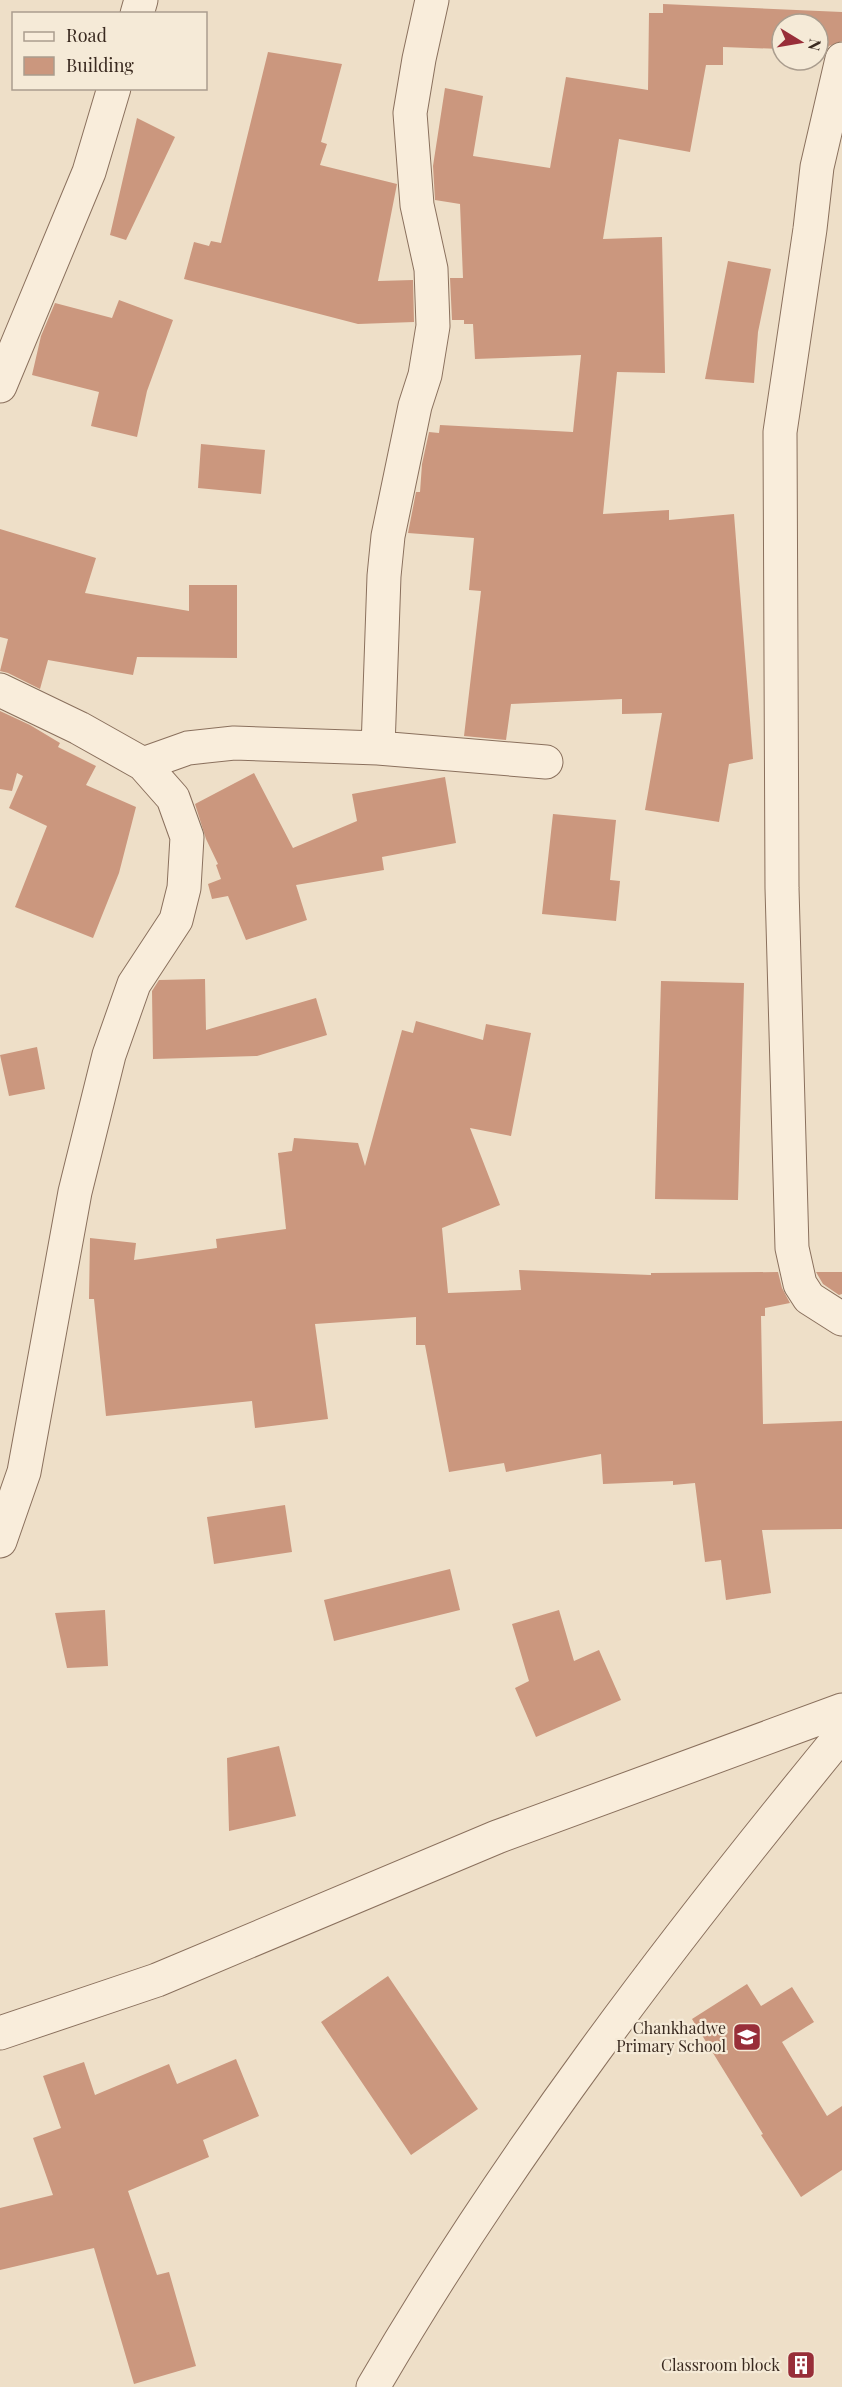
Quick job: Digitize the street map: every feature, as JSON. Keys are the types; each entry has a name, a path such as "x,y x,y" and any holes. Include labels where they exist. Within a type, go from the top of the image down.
{"street":[{"path":"378,748 384,576 388,536 434,326 431,269 417,205 410,113 432,0"},
{"path":"842,59 817,167 780,432 782,888 792,1248 800,1284 808,1298 842,1319"},
{"path":"0,386 89,172 113,90"},
{"path":"0,690 79,728 143,764 173,798 187,837 184,888 176,920 134,984 109,1055 75,1192 24,1472 0,1541"},
{"path":"143,764 188,748 234,743 378,748 546,762"},
{"path":"0,2033 157,1980 497,1837 842,1710"},
{"path":"373,2387 424,2300 532,2138 647,1979 842,1734"}],"building":[{"path":"663,4 842,12 842,41 830,46 830,12 770,12 770,49 723,47 723,65 706,65 690,152 619,139 603,239 662,237 665,373 617,372 603,514 669,510 669,520 734,514 753,759 729,764 719,822 645,810 662,713 622,714 622,699 511,704 506,740 464,736 481,591 469,590 474,538 408,533 416,492 420,492 422,464 429,432 439,433 440,425 573,432 581,355 475,359 473,324 464,324 464,320 452,320 450,278 463,278 460,204 435,200 433,166 445,88 483,96 473,156 550,168 566,77 648,90 649,13 663,13"},
{"path":"268,52 342,64 321,142 327,144 320,165 397,184 378,281 413,280 414,322 358,324 184,279 194,242 209,246 211,241 221,243"},
{"path":"137,118 175,137 126,240 110,235"},
{"path":"728,261 771,269 758,332 754,383 705,379"},
{"path":"119,300 173,320 147,391 137,437 91,426 99,392 32,375 41,336 55,303 112,318"},
{"path":"201,444 265,450 261,494 198,488"},
{"path":"0,529 96,558 85,593 189,611 189,585 237,585 237,658 137,657 133,675 48,660 40,689 0,671 8,639 0,637"},
{"path":"0,711 30,725 60,743 58,747 96,766 86,785 136,807 119,873 93,938 15,907 47,826 9,808 23,776 17,773 12,791 0,789"},
{"path":"254,773 293,848 357,821 352,794 445,777 456,843 382,857 384,870 296,885 307,920 246,940 228,896 212,899 208,884 221,879 216,865 218,864 206,839 195,804"},
{"path":"553,814 616,820 610,880 620,881 616,921 542,914"},
{"path":"205,979 206,1030 316,998 327,1035 257,1056 153,1059 152,991 159,980"},
{"path":"661,981 744,983 738,1200 655,1199"},
{"path":"416,1021 483,1040 486,1024 531,1033 511,1136 470,1128 500,1205 442,1228 448,1293 521,1290 519,1270 651,1275 651,1273 778,1272 782,1288 790,1303 765,1308 765,1316 761,1316 763,1424 842,1421 842,1529 762,1530 771,1593 726,1600 721,1560 705,1562 695,1483 673,1485 673,1481 603,1484 601,1454 506,1472 504,1463 449,1472 425,1345 416,1345 416,1317 315,1324 328,1419 255,1428 252,1401 106,1416 94,1299 89,1299 90,1238 136,1243 134,1260 217,1248 216,1239 286,1229 278,1153 292,1151 294,1138 358,1143 365,1166 402,1030 413,1033"},
{"path":"37,1047 45,1089 9,1096 0,1055"},
{"path":"816,1272 842,1272 842,1294 839,1295 823,1284"},
{"path":"285,1505 292,1552 214,1564 207,1517"},
{"path":"450,1569 460,1610 334,1641 324,1600"},
{"path":"105,1610 108,1666 67,1668 55,1613"},
{"path":"559,1610 574,1661 599,1650 621,1700 536,1737 515,1688 529,1681 512,1624"},
{"path":"279,1746 296,1816 229,1831 227,1758"},
{"path":"388,1976 478,2109 411,2155 321,2022"},
{"path":"747,1984 761,2006 792,1987 814,2022 782,2042 827,2116 842,2106 842,2170 801,2197 692,2019"},
{"path":"236,2059 259,2116 203,2140 209,2157 128,2191 157,2275 169,2272 196,2366 134,2384 94,2248 0,2270 0,2208 53,2195 33,2138 61,2128 43,2076 84,2062 95,2095 169,2064 177,2084"}],"place":[{"name":"Chankhadwe Primary School","path":"747,2037"},
{"name":"Classroom block","path":"801,2365"}]}
